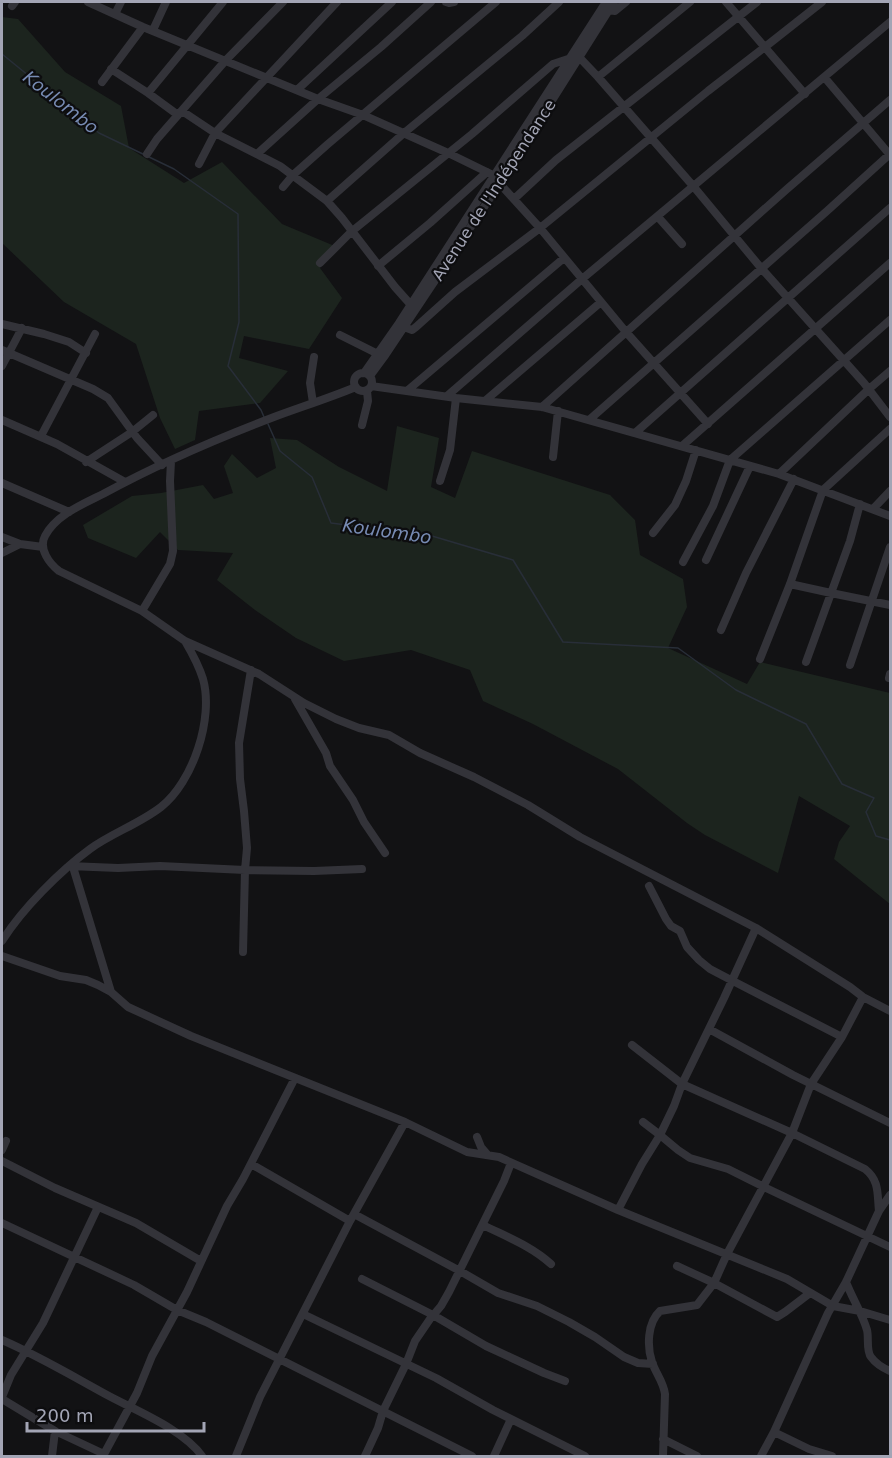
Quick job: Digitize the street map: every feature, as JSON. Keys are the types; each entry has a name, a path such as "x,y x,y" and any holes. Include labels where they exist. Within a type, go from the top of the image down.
{"street":[{"path":"88,2 142,27 363,115 448,153 494,177 708,424"},
{"path":"115,14 121,2"},
{"path":"153,30 166,2"},
{"path":"148,93 223,2"},
{"path":"147,154 157,139 226,60 283,2"},
{"path":"199,164 214,133 337,2"},
{"path":"297,90 392,2"},
{"path":"257,153 431,2"},
{"path":"446,2 454,2"},
{"path":"283,187 293,175 496,2"},
{"path":"327,201 560,2"},
{"name":"Avenue de l'Indépendance","path":"367,374 568,59 607,6 614,2"},
{"path":"607,6 615,11 626,2"},
{"path":"598,76 690,2"},
{"path":"726,2 805,94"},
{"path":"514,199 556,160 757,2"},
{"path":"404,327 412,330 416,327 455,292 540,228 708,91 822,2"},
{"name":"Avenue de l'Indépendance","path":"367,374 404,327 494,177 579,57 607,6"},
{"path":"440,481 450,450 452,397 582,279 891,22"},
{"path":"102,82 142,27"},
{"path":"579,57 625,107 891,417"},
{"path":"320,263 351,232 553,64 568,59"},
{"path":"111,69 214,133 257,153 293,175 327,201 411,305"},
{"path":"589,420 890,154 825,78"},
{"path":"542,407 891,100"},
{"path":"378,266 494,177"},
{"path":"635,433 891,208"},
{"path":"658,217 682,244"},
{"path":"408,390 564,258"},
{"path":"682,446 891,263"},
{"path":"486,400 601,302"},
{"path":"683,562 713,506 730,460 891,320"},
{"path":"2,324 69,342 86,353"},
{"path":"2,366 5,352 22,328"},
{"path":"41,436 95,334"},
{"path":"340,335 378,354"},
{"path":"5,352 93,389 108,398 132,432 162,465"},
{"path":"313,403 310,382 314,357"},
{"path":"779,474 891,371"},
{"path":"362,425 369,388 372,382 367,374 359,374 356,377 354,382 360,391 369,388 408,390 542,407 779,474 891,516"},
{"path":"356,387 272,418 171,461 69,512 44,537 43,547 50,564 59,571 142,611 185,641 259,674 304,704 359,728 389,735 420,753 474,777 528,805 580,837 756,928 863,996 891,1011"},
{"path":"553,457 558,411"},
{"path":"86,462 132,432 153,415"},
{"path":"2,420 41,436 125,482"},
{"path":"760,659 790,584 823,490 891,429"},
{"path":"653,532 675,505 686,482 696,450"},
{"path":"142,611 170,564 173,551 171,461"},
{"path":"706,560 750,466"},
{"path":"721,630 746,573 794,479"},
{"path":"2,483 69,512"},
{"path":"873,509 891,491"},
{"path":"806,662 850,541 860,504"},
{"path":"2,537 20,544 43,547"},
{"path":"2,553 20,544"},
{"path":"850,665 891,547"},
{"path":"790,584 891,605"},
{"path":"2,940 28,907 92,848 163,806 178,789 198,748 204,728 206,703 203,680 185,641"},
{"path":"243,952 247,848 239,743 251,670"},
{"path":"294,696 326,753 330,766 385,853"},
{"path":"70,867 160,866 314,871 362,868"},
{"path":"70,867 111,992"},
{"path":"650,886 671,926 680,931 687,947 710,969 842,1037"},
{"path":"618,1210 660,1135 756,928"},
{"path":"2,956 60,976 86,980 111,992 128,1007 139,1013 191,1036 405,1122 468,1152 488,1154 511,1163 618,1210 787,1279 833,1306 891,1320"},
{"path":"663,1456 665,1394 664,1384 653,1364 649,1340 653,1320 660,1311 697,1305 714,1283 727,1254 792,1133 811,1084 842,1037 863,996"},
{"path":"709,1029 811,1084 891,1123"},
{"path":"632,1045 682,1084 792,1133 865,1169 873,1175 876,1181 879,1211"},
{"path":"98,1207 43,1323 11,1375 2,1398 55,1431 103,1455 227,1206 295,1078"},
{"path":"236,1456 260,1397 279,1359 352,1217 405,1122"},
{"path":"643,1122 690,1158 728,1169 891,1247"},
{"path":"468,1152 477,1137 481,1147 488,1154"},
{"path":"2,1161 55,1188 136,1223 201,1261"},
{"path":"365,1456 415,1341 445,1299 483,1225 511,1163"},
{"path":"251,1164 460,1271 498,1293 537,1306 569,1322 624,1357 638,1363 653,1364"},
{"path":"760,1456 774,1432 821,1328 846,1282 879,1211 891,1195"},
{"path":"2,1223 141,1288 177,1310 207,1322 472,1456"},
{"path":"483,1225 531,1248 551,1264"},
{"path":"677,1266 777,1317 810,1293"},
{"path":"362,1279 433,1315 486,1346 565,1381"},
{"path":"846,1282 867,1331 870,1355 880,1366 891,1371"},
{"path":"303,1314 436,1378 585,1456"},
{"path":"2,1340 161,1422 197,1449 202,1456"},
{"path":"494,1456 511,1419"},
{"path":"52,1456 55,1431"},
{"path":"774,1432 809,1449 832,1456"},
{"path":"663,1438 697,1456"}],"shaded area":[{"path":"2,17 18,19 65,72 121,106 129,148 184,183 222,162 282,224 337,247 320,268 342,298 309,349 244,336 239,358 288,371 260,403 199,411 195,440 175,449 160,418 136,344 64,302 2,243"},
{"path":"397,426 439,438 431,487 455,498 472,451 610,495 635,520 640,555 683,579 687,607 668,648 747,684 760,662 890,693 890,904 834,859 839,842 850,826 799,796 778,873 705,835 618,769 533,724 483,701 470,670 411,650 344,661 296,638 217,580 233,553 178,550 160,532 136,558 88,538 83,525 132,496 203,485 214,499 233,493 224,466 232,454 257,478 276,468 270,438 297,440 339,467 387,491"}],"waterway":[{"name":"Koulombo","path":"2,54 99,133 145,155"},
{"name":"Koulombo","path":"149,157 174,169 238,214 239,322 228,366 264,417"},
{"name":"Koulombo","path":"268,424 280,451 312,477 331,523 432,536 513,560 563,642 678,648 736,690 806,724 842,784 874,798 866,812 876,836 890,840"}]}
